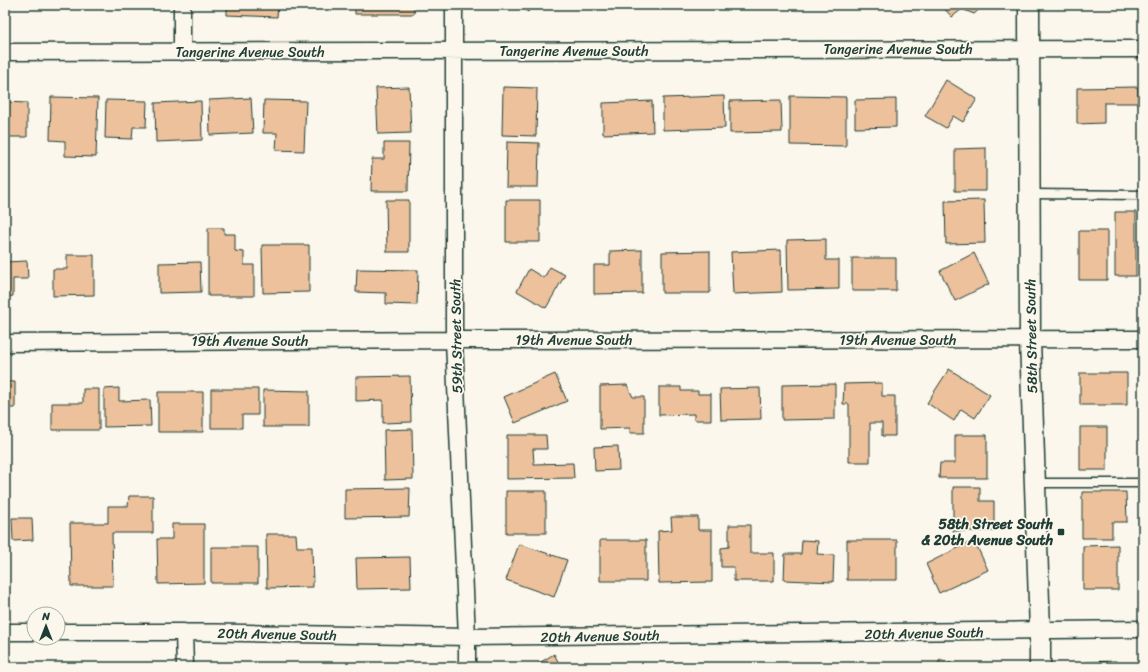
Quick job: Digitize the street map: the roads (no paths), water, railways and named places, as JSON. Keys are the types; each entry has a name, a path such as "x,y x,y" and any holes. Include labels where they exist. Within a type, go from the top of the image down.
{"street":[{"path":"182,5 182,52"},
{"name":"59th Street South","path":"454,5 454,340 467,667"},
{"name":"58th Street South","path":"1029,5 1030,340 1040,667"},
{"name":"Tangerine Avenue South","path":"5,52 1143,49"},
{"name":"19th Avenue South","path":"5,343 454,340 1143,339"},
{"name":"20th Avenue South","path":"66,632 184,632 467,637 1143,629"},
{"path":"5,632 26,632"},
{"path":"184,632 185,667"}],"lane":[{"path":"1029,194 1143,195"},
{"path":"1035,483 1143,483"}],"place":[{"name":"58th Street South & 20th Avenue South","path":"1061,532"}]}
